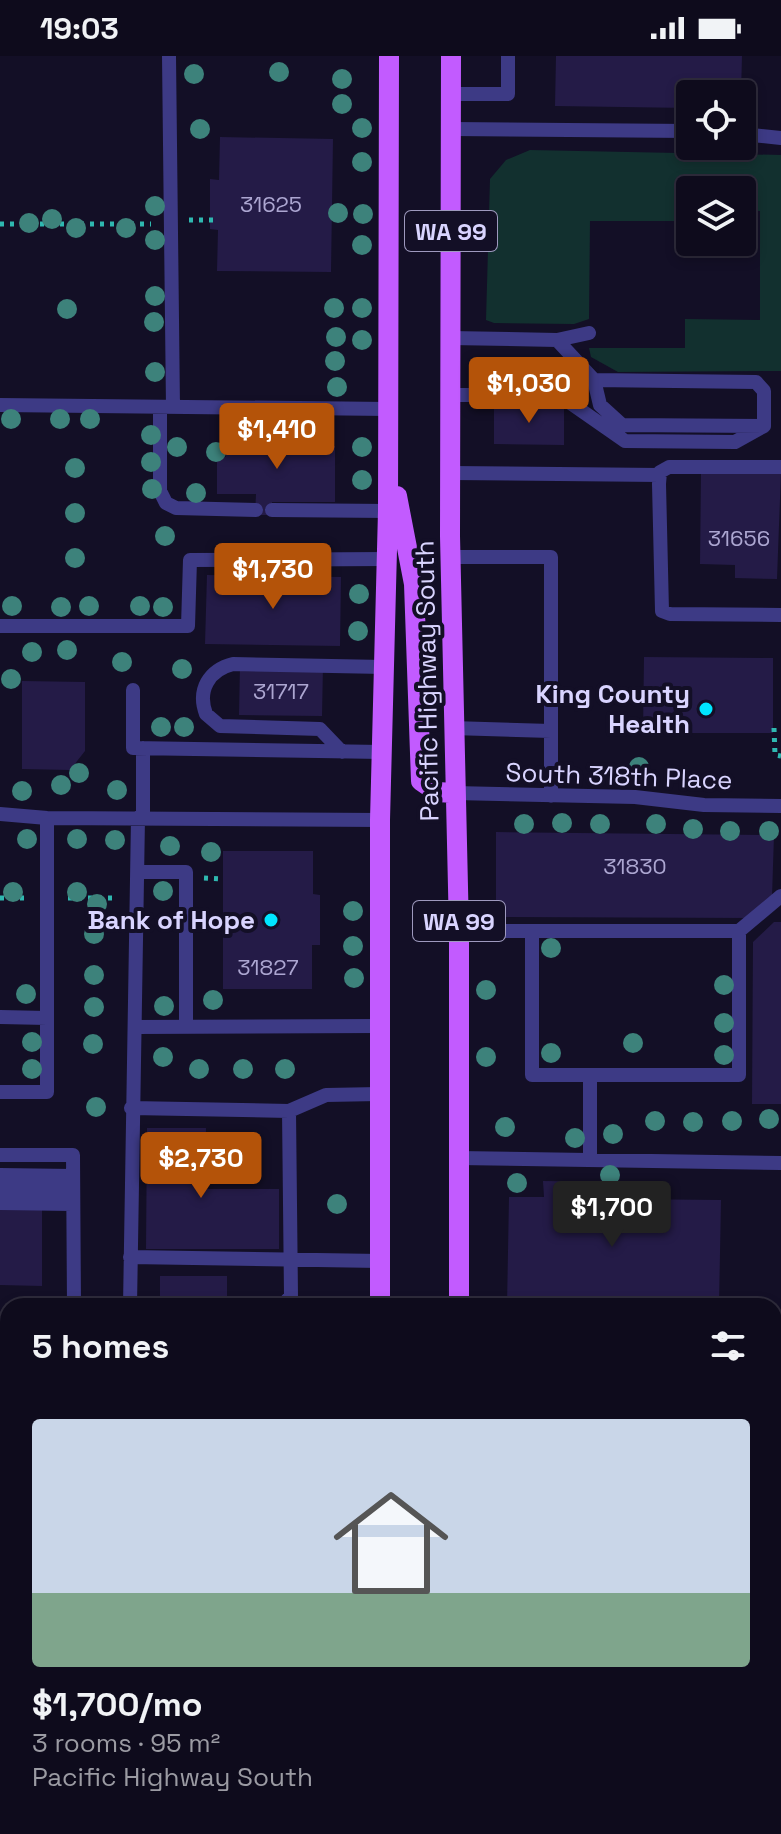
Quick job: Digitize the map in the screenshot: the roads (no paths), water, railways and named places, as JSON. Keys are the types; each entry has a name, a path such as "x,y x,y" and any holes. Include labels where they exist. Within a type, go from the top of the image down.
{"main road":[{"name":"Pacific Highway South","path":"380,1298 380,820 388,511 389,56"},
{"name":"Pacific Highway South","path":"451,56 450,557 459,931 459,1298"},
{"path":"388,453 414,584 421,781 437,792 454,793"}],"lane":[{"path":"169,56 166,407 160,491 166,503 176,508 256,510"},
{"path":"451,94 508,94 508,56"},
{"path":"452,129 676,131"},
{"path":"756,135 781,138"},
{"path":"450,338 557,340 589,333"},
{"path":"557,340 594,380 600,405 625,425 764,426"},
{"path":"594,380 756,382 764,391 764,426"},
{"path":"451,395 559,395 617,439 625,441 735,442 764,426"},
{"path":"0,405 388,409"},
{"path":"451,473 660,475 669,467 781,467"},
{"path":"660,475 662,611 670,614 781,615"},
{"path":"272,510 388,511"},
{"path":"450,557 551,557 551,796"},
{"path":"0,626 188,626 190,560 387,559"},
{"path":"342,752 320,729 220,726 206,714 204,687 212,675 233,664 384,667"},
{"path":"133,690 133,748 382,752"},
{"path":"452,728 551,731"},
{"path":"130,1298 131,1108 143,748"},
{"name":"South 318th Place","path":"454,793 635,797 704,805 781,806"},
{"path":"0,814 47,818 380,820"},
{"path":"0,1092 47,1092 47,818"},
{"path":"138,872 186,872 186,1027"},
{"path":"459,931 739,931 781,896"},
{"path":"532,931 532,1075 739,1075 739,931"},
{"path":"0,1017 47,1018"},
{"path":"136,1027 380,1026"},
{"path":"590,1075 590,1160"},
{"path":"131,1108 289,1111 326,1095 379,1094"},
{"path":"289,1111 289,1298"},
{"path":"0,1155 73,1155 74,1298"},
{"path":"458,1158 781,1163"},
{"path":"0,1175 73,1190"},
{"path":"0,1189 73,1190"},
{"path":"0,1203 73,1190"},
{"path":"130,1257 380,1261"}],"place":[{"name":"King County Health","path":"706,709"},
{"name":"Bank of Hope","path":"271,920"}]}
